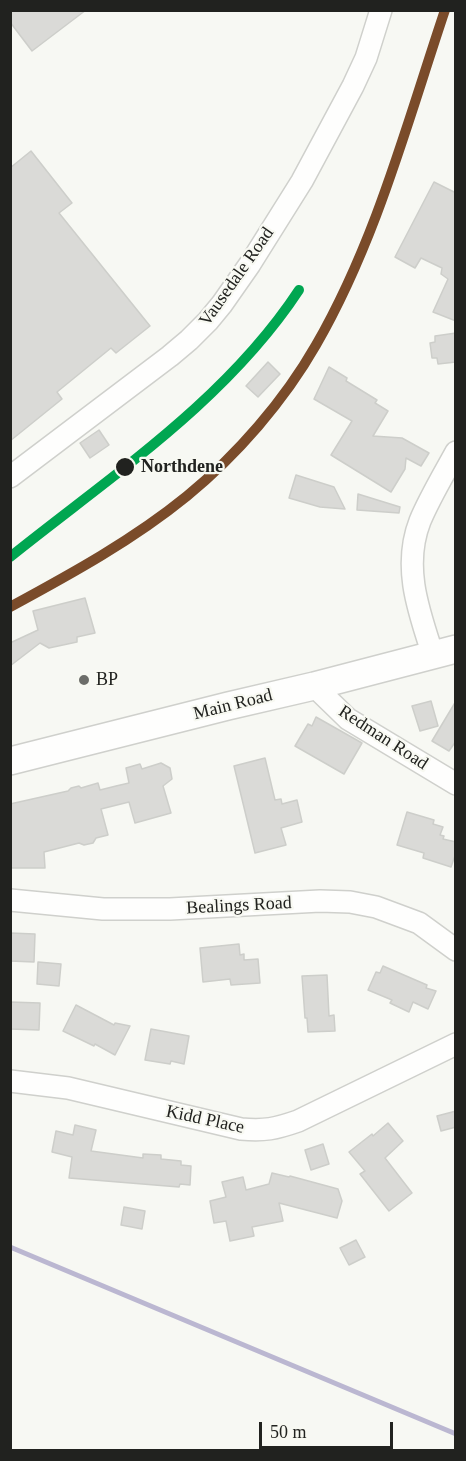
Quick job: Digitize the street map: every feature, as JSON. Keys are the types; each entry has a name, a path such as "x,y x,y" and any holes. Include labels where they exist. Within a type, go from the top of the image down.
{"main road":[{"name":"Main Road","path":"10,761 444,652"}],"street":[{"name":"Vausedale Road","path":"10,477 170,356 189,340 222,304 302,181 353,86 366,57 381,10"},
{"path":"444,652 424,626 414,588 411,555 420,521 456,452"},
{"name":"Redman Road","path":"314,686 348,719 456,784"},
{"name":"Bealings Road","path":"10,900 104,909 170,909 320,901 350,902 376,907 419,923 456,950"},
{"name":"Kidd Place","path":"10,1081 68,1088 241,1129 262,1130 281,1127 298,1120 456,1044"}],"building":[{"path":"10,10 86,10 32,51 10,22"},
{"path":"31,151 72,203 59,213 150,326 116,353 111,348 57,392 62,399 10,441 10,168"},
{"path":"434,182 456,193 456,321 433,312 448,279 441,274 442,268 421,258 415,268 395,257"},
{"path":"456,333 456,362 438,364 437,358 432,358 430,343 435,342 435,336"},
{"path":"268,362 280,374 258,397 246,386"},
{"path":"329,367 347,378 346,381 377,400 375,403 388,411 373,436 402,438 429,453 421,466 406,458 405,469 391,492 331,455 352,421 314,399"},
{"path":"99,430 109,445 90,458 80,443"},
{"path":"296,475 334,487 345,509 320,507 289,498"},
{"path":"358,494 400,507 399,513 357,510"},
{"path":"85,598 95,633 77,637 77,642 49,648 40,643 10,666 10,643 38,630 33,611"},
{"path":"431,701 438,726 420,731 412,706"},
{"path":"456,701 456,741 449,751 432,741"},
{"path":"316,717 362,743 344,774 295,746 308,724 312,726"},
{"path":"265,758 275,800 281,799 282,804 297,800 302,822 281,828 286,845 255,853 234,766"},
{"path":"161,763 170,768 172,779 163,786 171,813 135,823 129,802 101,809 108,835 96,838 93,843 84,845 79,843 44,852 45,868 10,868 10,804 68,791 79,786 81,788 98,783 100,790 129,783 126,768 140,764 142,769"},
{"path":"407,812 434,820 433,824 443,827 440,835 444,836 443,839 456,842 456,853 451,867 423,858 424,853 397,845"},
{"path":"10,933 35,934 34,962 10,961"},
{"path":"239,944 240,955 244,954 244,960 258,959 260,983 231,985 230,979 203,982 200,948"},
{"path":"38,962 61,964 59,986 37,984"},
{"path":"383,966 436,991 428,1009 413,1002 409,1012 390,1003 392,1000 368,990 376,972 380,973"},
{"path":"327,975 329,1016 334,1015 335,1031 308,1032 302,976"},
{"path":"10,1002 40,1003 39,1030 10,1029"},
{"path":"76,1005 114,1025 115,1023 130,1026 115,1055 63,1031"},
{"path":"151,1029 189,1036 184,1064 145,1060"},
{"path":"456,1111 456,1127 441,1131 437,1116"},
{"path":"388,1123 403,1141 385,1158 412,1193 389,1211 360,1174 365,1171 349,1152"},
{"path":"75,1125 96,1130 91,1151 143,1158 143,1154 161,1155 161,1159 181,1161 181,1165 191,1166 190,1185 180,1184 179,1187 69,1178 72,1157 52,1152 56,1131 73,1135"},
{"path":"323,1144 329,1164 311,1170 305,1150"},
{"path":"272,1173 338,1189 342,1201 337,1218 279,1203 283,1221 252,1227 254,1236 230,1241 226,1221 214,1223 210,1201 226,1197 222,1182 243,1177 246,1190 269,1184"},
{"path":"124,1207 145,1211 142,1229 121,1225"},
{"path":"356,1240 365,1257 349,1265 340,1248"}],"waterway":[{"path":"10,1247 456,1434"}],"transit line":[{"path":"10,607 79,569 166,512 224,463 274,407 316,345 356,265 389,181 445,10"},
{"path":"10,557 127,466 202,402 270,330 299,290"}],"place":[{"name":"Northdene","path":"125,467"},
{"name":"BP","path":"84,680"}]}
